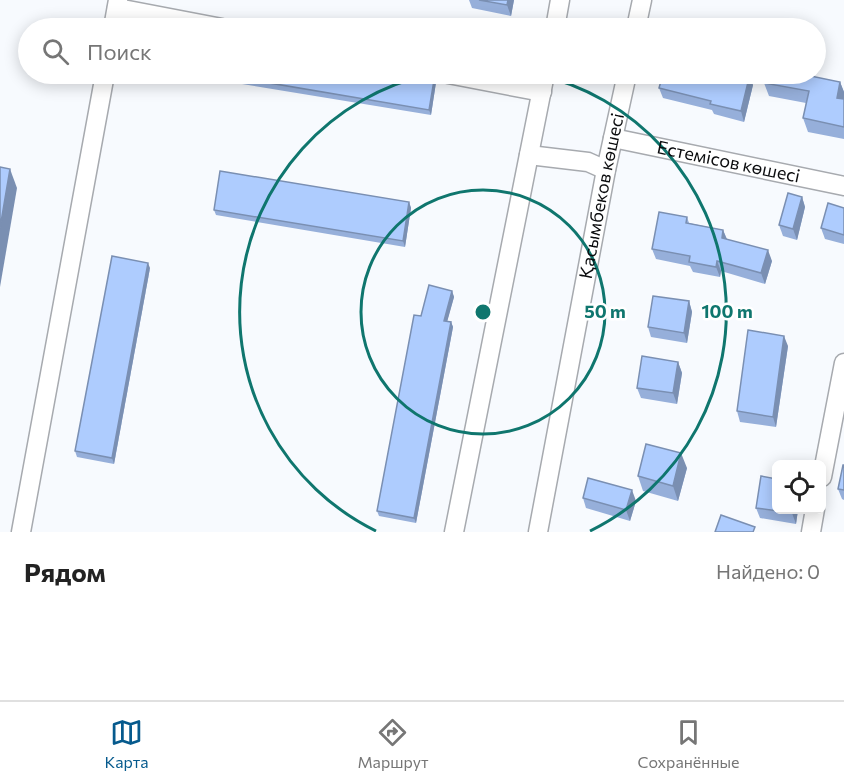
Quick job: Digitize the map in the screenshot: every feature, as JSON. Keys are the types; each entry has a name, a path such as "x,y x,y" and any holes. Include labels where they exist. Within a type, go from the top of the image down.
{"street":[{"path":"557,18 560,0"},
{"path":"638,18 642,0"},
{"path":"117,4 178,18"},
{"path":"21,532 103,84"},
{"path":"500,84 542,92"},
{"path":"454,532 544,84"},
{"name":"Қасымбеков көшесі","path":"538,532 606,170 625,84"},
{"name":"Естемісов көшесі","path":"613,138 844,186"},
{"path":"529,156 588,162 606,170"},
{"path":"825,460 844,363"},
{"path":"811,532 814,514"}],"building":[{"path":"479,0 508,0 507,5"},
{"path":"826,79 840,82 837,98 844,99 844,127 803,118 809,91 770,84 826,84"},
{"path":"275,84 433,84 429,110"},
{"path":"660,84 748,84 741,111 659,88"},
{"path":"0,167 10,169 0,228"},
{"path":"220,171 409,202 403,241 214,210"},
{"path":"788,193 802,197 793,229 779,225"},
{"path":"828,203 844,208 844,235 821,228"},
{"path":"659,212 687,217 686,223 723,230 722,238 768,250 761,273 717,261 716,267 689,262 690,256 652,249"},
{"path":"112,256 148,263 112,458 75,451"},
{"path":"429,285 452,291 444,321 451,322 414,518 377,511 414,315 421,316"},
{"path":"653,296 689,301 684,333 648,327"},
{"path":"748,330 784,336 773,417 737,411"},
{"path":"642,356 678,362 673,393 637,388"},
{"path":"646,444 681,453 673,486 638,476"},
{"path":"844,465 844,490 838,489"},
{"path":"761,476 772,478 772,510 756,508"},
{"path":"588,478 632,490 626,510 583,498"},
{"path":"721,515 755,527 753,532 715,532"}]}
